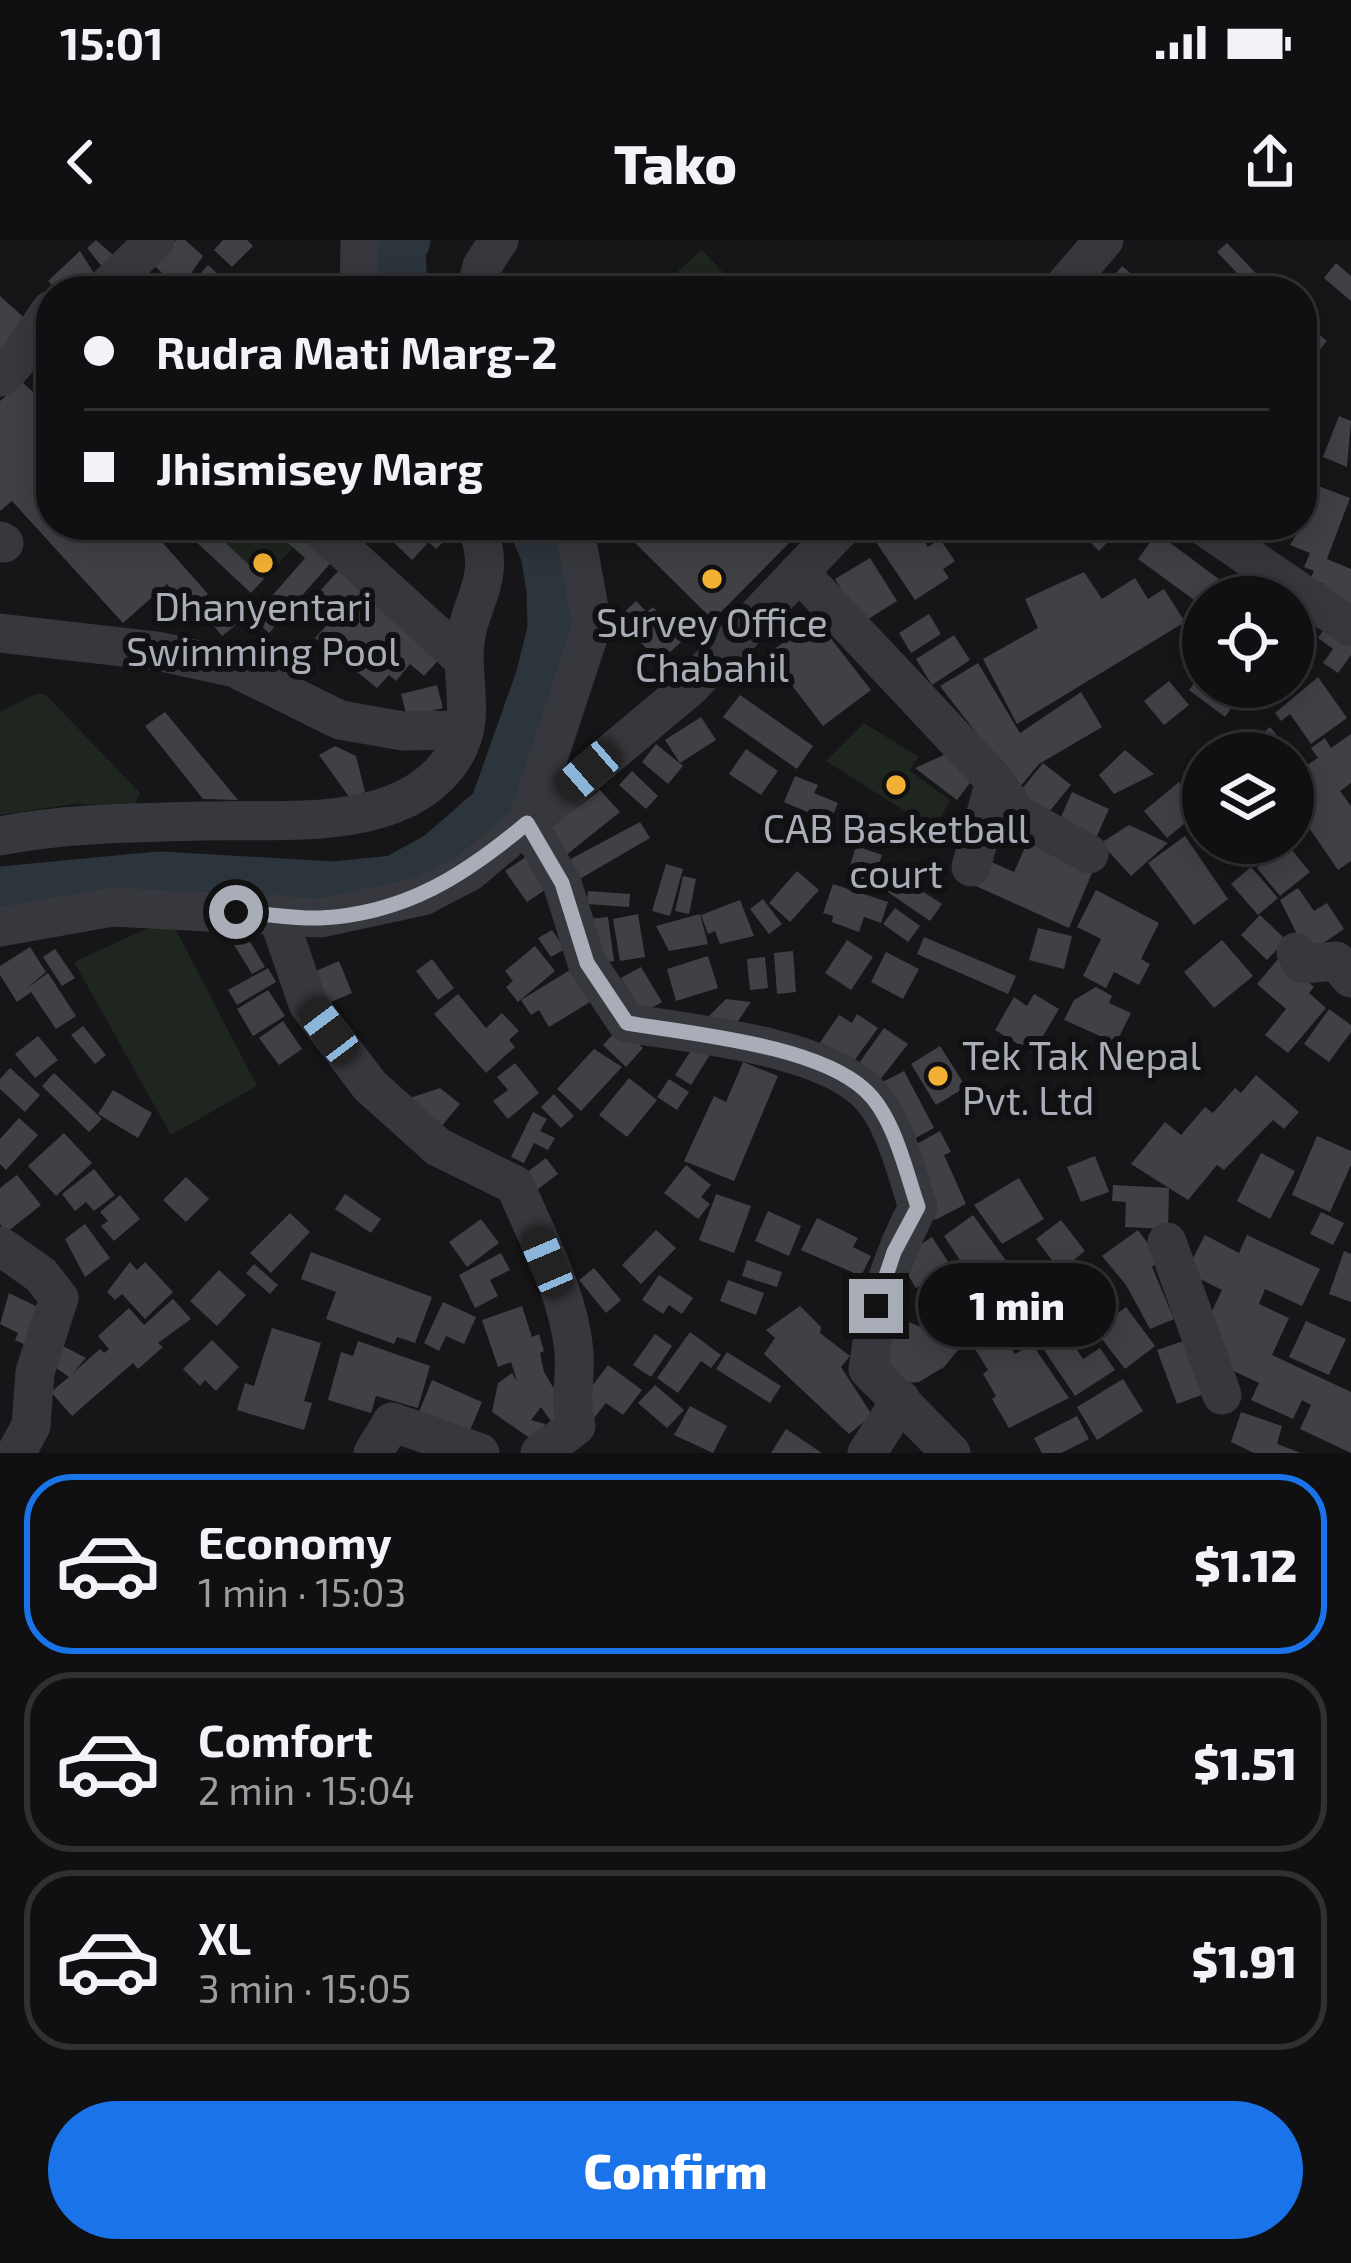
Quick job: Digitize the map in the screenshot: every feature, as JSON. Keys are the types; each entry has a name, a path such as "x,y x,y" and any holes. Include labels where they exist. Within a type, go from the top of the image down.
{"street":[{"path":"118,276 155,240"},
{"path":"359,276 360,240"},
{"path":"1073,276 1104,240"},
{"path":"486,276 504,248"},
{"path":"0,377 12,370 36,329"},
{"path":"332,540 464,660"},
{"path":"0,836 80,826 264,822 357,813 403,796 440,772 464,730 469,698 465,630 488,568 480,540"},
{"path":"577,540 592,625 527,823 562,883 587,963 627,1023 788,1052 866,1090 897,1145 918,1207 894,1252 876,1306 868,1369 950,1453"},
{"path":"0,927 63,912 112,908 321,918 423,896 469,872 690,687 830,540"},
{"path":"1224,540 1351,627"},
{"path":"800,572 995,781 1017,814 1089,854"},
{"path":"0,633 157,651 235,668 340,720 403,731 464,730"},
{"path":"971,867 995,781"},
{"path":"277,914 308,1004 370,1086 438,1147 515,1185 563,1300 574,1353 570,1405 587,1439 540,1453"},
{"path":"1296,952 1302,964 1336,961 1351,978"},
{"path":"1167,1242 1222,1395"},
{"path":"0,1246 41,1275 59,1298 35,1372 31,1426 16,1453"},
{"path":"867,1453 901,1400"},
{"path":"373,1453 392,1422 481,1453"}],"shaded area":[{"path":"702,250 726,276 677,276"},
{"name":"Dhanyentari Swimming Pool","path":"223,540 284,540 293,548 264,579"},
{"path":"45,694 140,793 134,805 74,804 0,815 0,712"},
{"name":"CAB Basketball court","path":"864,723 919,757 909,770 950,800 935,830 826,761"},
{"path":"161,922 172,922 257,1086 171,1135 74,962"}],"building":[{"path":"96,240 121,262 107,273 87,248"},
{"path":"176,240 185,240 203,256 189,276 165,276 154,265"},
{"path":"223,240 247,240 253,246 232,267 214,250"},
{"path":"1227,243 1259,276 1240,276 1217,252"},
{"path":"80,251 96,276 53,276"},
{"path":"1336,263 1351,276 1351,301 1324,278"},
{"path":"208,265 220,276 198,276"},
{"path":"1122,266 1134,276 1114,276"},
{"path":"0,296 30,323 0,355"},
{"path":"1317,333 1327,341 1317,353"},
{"path":"22,382 36,395 36,527 12,501 0,511 0,401"},
{"path":"1339,416 1351,421 1347,467 1323,457"},
{"path":"1317,486 1350,498 1327,559 1351,569 1351,613 1318,601 1324,584 1304,567 1310,553 1290,545 1293,540 1317,540"},
{"path":"47,540 160,540 208,594 188,612 167,584 123,623"},
{"path":"194,540 223,540 264,579 251,593"},
{"path":"284,540 315,540 335,558 269,633 253,618 305,558"},
{"path":"391,540 427,544 412,560"},
{"name":"Survey Office Chabahil","path":"632,540 792,540 713,620"},
{"path":"875,540 923,540 928,547 941,540 955,561 943,569 949,578 915,600"},
{"path":"1088,540 1110,540 1099,551"},
{"path":"1152,540 1166,540 1215,576 1182,576 1182,591 1138,559"},
{"path":"870,558 897,601 862,623 835,579"},
{"path":"341,568 444,654 424,676 410,664 396,681 389,675 377,688 315,638 338,613 317,594"},
{"path":"1084,572 1102,599 1135,578 1148,599 1164,589 1182,624 1017,724 983,659 1038,628 1025,599"},
{"path":"222,597 242,620 222,636 203,612"},
{"path":"636,601 647,612 653,607 669,625 676,619 690,634 659,662 618,618"},
{"path":"929,614 941,634 911,653 899,633"},
{"path":"815,618 871,690 823,726 768,654"},
{"path":"1332,618 1351,632 1351,655 1338,673 1323,663 1333,649 1318,638"},
{"path":"954,635 970,660 932,685 916,659"},
{"path":"978,663 1020,733 1081,692 1102,727 1039,764 1019,788 940,686"},
{"path":"1318,677 1347,718 1314,742 1314,732 1303,732 1290,714 1281,721 1275,713 1281,708 1314,708"},
{"path":"1169,681 1185,708 1164,725 1144,701"},
{"path":"437,685 443,708 407,717 401,694"},
{"path":"740,695 813,746 797,769 723,717"},
{"path":"165,712 238,800 203,799 145,726"},
{"path":"701,717 716,740 680,763 665,740"},
{"path":"1351,734 1351,783 1340,791 1351,806 1351,861 1338,870 1314,835 1314,761 1318,758 1314,746 1325,738 1331,748"},
{"path":"656,744 683,766 668,784 642,762"},
{"path":"335,746 356,756 365,792 350,798 319,755"},
{"path":"746,749 778,771 761,795 729,774"},
{"path":"955,750 976,775 957,800 915,768"},
{"path":"1125,750 1154,774 1114,794 1099,775"},
{"path":"1043,763 1071,785 1040,823 1013,800"},
{"path":"632,771 658,796 646,809 619,785"},
{"path":"795,776 818,785 814,793 838,803 830,822 784,802"},
{"path":"1179,782 1182,786 1182,826 1167,838 1144,811"},
{"path":"600,790 620,812 565,856 546,830"},
{"path":"1072,792 1109,809 1093,845 1056,828"},
{"path":"640,822 650,838 578,880 567,861"},
{"path":"1129,825 1168,843 1131,876 1101,843"},
{"path":"1033,830 1051,839 1045,852 1092,873 1069,928 976,886 987,860 1014,872"},
{"path":"1182,838 1182,864 1204,864 1228,899 1194,925 1148,863"},
{"path":"856,846 882,855 872,885 847,876"},
{"path":"533,852 554,884 527,902 505,871"},
{"path":"666,864 683,869 670,916 652,911"},
{"path":"1303,864 1310,872 1280,896 1257,868"},
{"path":"1251,867 1278,898 1258,915 1231,884"},
{"path":"797,871 819,890 790,922 769,903"},
{"path":"896,874 942,904 930,921 885,890"},
{"path":"683,876 696,879 689,914 675,911"},
{"path":"833,884 888,902 881,923 864,917 859,932 832,922 833,916 823,913"},
{"path":"1298,888 1314,911 1327,903 1344,929 1307,954 1280,900"},
{"path":"1096,890 1159,923 1141,959 1150,964 1139,985 1114,972 1106,988 1083,976 1101,939 1077,927"},
{"path":"588,891 630,894 629,907 587,904"},
{"path":"763,899 782,924 769,934 750,909"},
{"path":"740,900 754,936 720,944 715,931 708,934 701,915"},
{"path":"895,908 920,926 908,942 883,924"},
{"path":"638,914 645,957 620,961 613,919"},
{"path":"700,914 708,944 669,951 656,926"},
{"path":"1260,915 1286,940 1267,960 1241,935"},
{"path":"608,917 614,961 595,964 589,919"},
{"path":"1038,928 1072,936 1064,969 1029,960"},
{"path":"243,930 265,967 252,974 230,938"},
{"path":"552,930 565,949 551,957 538,938"},
{"path":"924,937 1016,976 1008,994 917,954"},
{"path":"847,940 873,957 851,990 825,973"},
{"path":"1222,940 1253,976 1214,1008 1184,972"},
{"path":"535,946 555,971 518,1002 506,987 513,981 505,971"},
{"path":"30,947 46,972 27,988 48,973 76,1016 56,1029 31,992 17,1002 0,975 0,966"},
{"path":"55,949 75,978 62,986 43,957"},
{"path":"793,951 796,992 777,994 774,953"},
{"path":"886,952 919,969 903,999 871,982"},
{"path":"708,956 718,988 676,1001 667,969"},
{"path":"765,957 768,988 750,990 747,959"},
{"path":"1279,958 1314,987 1309,993 1326,1008 1288,1053 1265,1035 1286,1009 1257,984"},
{"path":"432,959 454,988 438,1000 416,971"},
{"path":"339,961 352,993 315,1009 302,977"},
{"path":"641,967 662,1002 642,1013 621,978"},
{"path":"268,968 276,982 237,1005 228,990"},
{"path":"570,970 590,1002 549,1027 539,1010 531,1015 521,1000"},
{"path":"1096,987 1112,996 1109,1003 1131,1013 1116,1043 1064,1020 1074,1000"},
{"path":"268,990 285,1016 253,1036 237,1009"},
{"path":"458,994 486,1028 502,1013 519,1031 509,1040 515,1047 486,1073 434,1014"},
{"path":"1034,994 1059,1009 1033,1053 995,1030 1014,997 1027,1006"},
{"path":"726,999 751,1002 729,1034 706,1019"},
{"path":"1329,1009 1351,1025 1351,1032 1329,1062 1304,1044"},
{"path":"857,1014 878,1028 851,1065 819,1044 839,1015 852,1023"},
{"path":"283,1021 302,1049 279,1065 259,1038"},
{"path":"83,1026 106,1055 95,1064 71,1035"},
{"path":"620,1027 643,1048 626,1067 603,1045"},
{"path":"884,1028 908,1044 879,1081 857,1066"},
{"path":"38,1036 58,1060 35,1078 15,1054"},
{"path":"698,1040 713,1050 691,1085 675,1075"},
{"name":"Tek Tak Nepal Pvt. Ltd","path":"940,1046 966,1087 936,1105 911,1064"},
{"path":"594,1049 622,1067 581,1111 557,1089"},
{"path":"743,1062 778,1076 734,1181 684,1161 714,1096 726,1102"},
{"path":"515,1063 539,1093 508,1119 493,1101 508,1090 497,1077"},
{"path":"10,1068 40,1095 25,1112 0,1089 0,1079"},
{"path":"904,1071 934,1128 901,1146 871,1088"},
{"path":"54,1073 102,1119 89,1132 42,1086"},
{"path":"1256,1075 1299,1112 1284,1129 1273,1120 1224,1170 1217,1165 1188,1200 1131,1164 1165,1122 1181,1135 1205,1107 1213,1113 1235,1088 1241,1093"},
{"path":"629,1078 657,1100 627,1137 599,1115"},
{"path":"669,1079 689,1092 677,1110 657,1097"},
{"path":"440,1088 460,1104 435,1134 398,1102"},
{"path":"113,1090 152,1113 138,1138 98,1114"},
{"path":"554,1094 574,1116 561,1128 541,1107"},
{"path":"533,1112 547,1119 540,1131 555,1138 548,1150 534,1143 524,1163 511,1157"},
{"path":"19,1118 38,1135 6,1170 0,1164 0,1139"},
{"path":"940,1131 951,1152 944,1155 966,1204 935,1220 904,1151"},
{"path":"64,1133 92,1163 56,1196 28,1166"},
{"path":"1317,1136 1351,1151 1351,1165 1330,1212 1292,1195"},
{"path":"1261,1153 1295,1171 1270,1219 1237,1201"},
{"path":"1095,1156 1109,1192 1081,1202 1067,1167"},
{"path":"546,1158 558,1174 530,1195 518,1179"},
{"path":"686,1165 711,1185 701,1197 710,1204 698,1219 664,1193"},
{"path":"94,1169 115,1195 94,1211 86,1202 75,1211 62,1194"},
{"path":"17,1175 41,1205 7,1232 0,1224 0,1188"},
{"path":"186,1177 209,1199 186,1222 163,1200"},
{"path":"1019,1178 1044,1219 1002,1244 974,1205"},
{"path":"1113,1185 1169,1188 1168,1229 1125,1227 1126,1202 1112,1201"},
{"path":"345,1194 381,1219 371,1233 335,1209"},
{"path":"716,1194 751,1206 734,1253 699,1240"},
{"path":"120,1195 140,1219 114,1241 101,1226 108,1221 100,1212"},
{"path":"768,1211 801,1226 789,1256 755,1241"},
{"path":"1321,1212 1344,1223 1333,1245 1310,1234"},
{"path":"290,1213 310,1232 271,1273 250,1253"},
{"path":"973,1215 1028,1291 1053,1273 1077,1306 1015,1344 944,1236"},
{"path":"817,1218 858,1238 853,1247 871,1256 861,1276 801,1250"},
{"path":"481,1219 499,1243 467,1267 449,1242"},
{"path":"1061,1220 1085,1251 1060,1271 1036,1239"},
{"path":"85,1224 110,1258 85,1277 65,1239"},
{"path":"656,1230 676,1248 641,1284 622,1265"},
{"path":"1138,1230 1160,1260 1152,1267 1174,1319 1150,1329 1126,1285 1102,1256"},
{"path":"1205,1235 1239,1253 1247,1235 1320,1269 1302,1306 1265,1289 1259,1304 1289,1318 1272,1355 1351,1392 1351,1453 1300,1429 1311,1405 1302,1400 1293,1419 1251,1400 1259,1383 1206,1358 1205,1326 1222,1290 1186,1272"},
{"path":"932,1237 971,1297 948,1312 928,1281 916,1288 898,1259"},
{"path":"1344,1251 1351,1254 1351,1302 1329,1294"},
{"path":"311,1252 432,1297 415,1343 397,1337 394,1344 326,1319 336,1292 301,1279"},
{"path":"501,1253 510,1270 490,1280 498,1296 475,1308 459,1275"},
{"path":"747,1260 782,1272 777,1287 742,1276"},
{"path":"130,1262 137,1270 145,1262 173,1292 145,1319 122,1294 115,1300 107,1292"},
{"path":"254,1264 278,1285 270,1294 246,1273"},
{"path":"594,1268 621,1300 606,1313 579,1280"},
{"path":"219,1270 246,1295 217,1326 190,1301"},
{"path":"659,1275 693,1298 682,1314 669,1305 663,1314 642,1300"},
{"path":"728,1280 764,1293 756,1315 720,1301"},
{"path":"9,1293 40,1308 36,1350 15,1340 18,1333 0,1324"},
{"path":"980,1297 1000,1329 978,1343 958,1310"},
{"path":"173,1299 191,1319 158,1343 163,1347 138,1369 133,1363 72,1416 51,1392 69,1377 45,1360 57,1343 86,1358 73,1373 100,1349 104,1353 109,1349 98,1336 129,1308 144,1325"},
{"path":"443,1302 476,1317 464,1344 446,1336 439,1351 424,1343"},
{"path":"522,1306 532,1337 539,1334 544,1372 569,1414 553,1424 541,1407 531,1420 545,1424 534,1441 492,1412 498,1383 512,1373 517,1381 511,1362 498,1367 482,1320"},
{"path":"800,1306 821,1327 820,1333 850,1356 841,1367 872,1415 849,1434 764,1354 775,1338 766,1330"},
{"path":"1126,1307 1155,1346 1125,1369 1095,1330"},
{"path":"894,1316 963,1344 944,1367 919,1382 892,1384 879,1339"},
{"path":"1306,1321 1346,1339 1329,1375 1289,1357"},
{"path":"272,1328 321,1343 304,1401 312,1403 304,1430 237,1410 245,1383 254,1386"},
{"path":"1063,1329 1083,1359 1100,1348 1115,1370 1075,1396 1040,1344"},
{"path":"690,1332 721,1355 711,1368 701,1361 678,1393 657,1378"},
{"path":"1002,1333 1015,1354 1032,1344 1069,1398 1009,1428 992,1399 996,1396 983,1374 988,1370 975,1349"},
{"path":"655,1334 672,1346 651,1377 633,1365"},
{"path":"1195,1337 1215,1390 1177,1404 1157,1350"},
{"path":"212,1340 239,1367 216,1391 205,1380 200,1386 183,1369"},
{"path":"358,1341 430,1366 418,1408 376,1396 371,1413 328,1400 341,1352 353,1356"},
{"path":"727,1352 781,1386 770,1403 716,1369"},
{"path":"608,1365 642,1390 623,1415 606,1403 594,1418 577,1406"},
{"path":"1123,1379 1143,1411 1097,1440 1077,1407"},
{"path":"432,1380 482,1402 466,1440 416,1419"},
{"path":"655,1385 684,1410 667,1428 638,1403"},
{"path":"690,1406 727,1426 713,1453 674,1435"},
{"path":"1241,1412 1282,1426 1277,1444 1301,1453 1254,1453 1231,1442"},
{"path":"1077,1416 1089,1439 1061,1453 1042,1453 1034,1438"},
{"path":"786,1429 822,1453 771,1453"}],"waterway":[{"path":"401,276 400,249 405,240"},
{"path":"0,892 160,877 334,887 395,881 439,857 495,808 541,678 553,630 552,590 540,540"}],"place":[{"name":"Dhanyentari Swimming Pool","path":"263,563"},
{"name":"Survey Office Chabahil","path":"712,579"},
{"name":"CAB Basketball court","path":"896,785"},
{"name":"Tek Tak Nepal Pvt. Ltd","path":"938,1076"}],"route":[{"path":"236,912 321,918 423,896 469,872 527,823 562,883 587,963 627,1023 788,1052 866,1090 897,1145 918,1207 894,1252 876,1306"}]}
